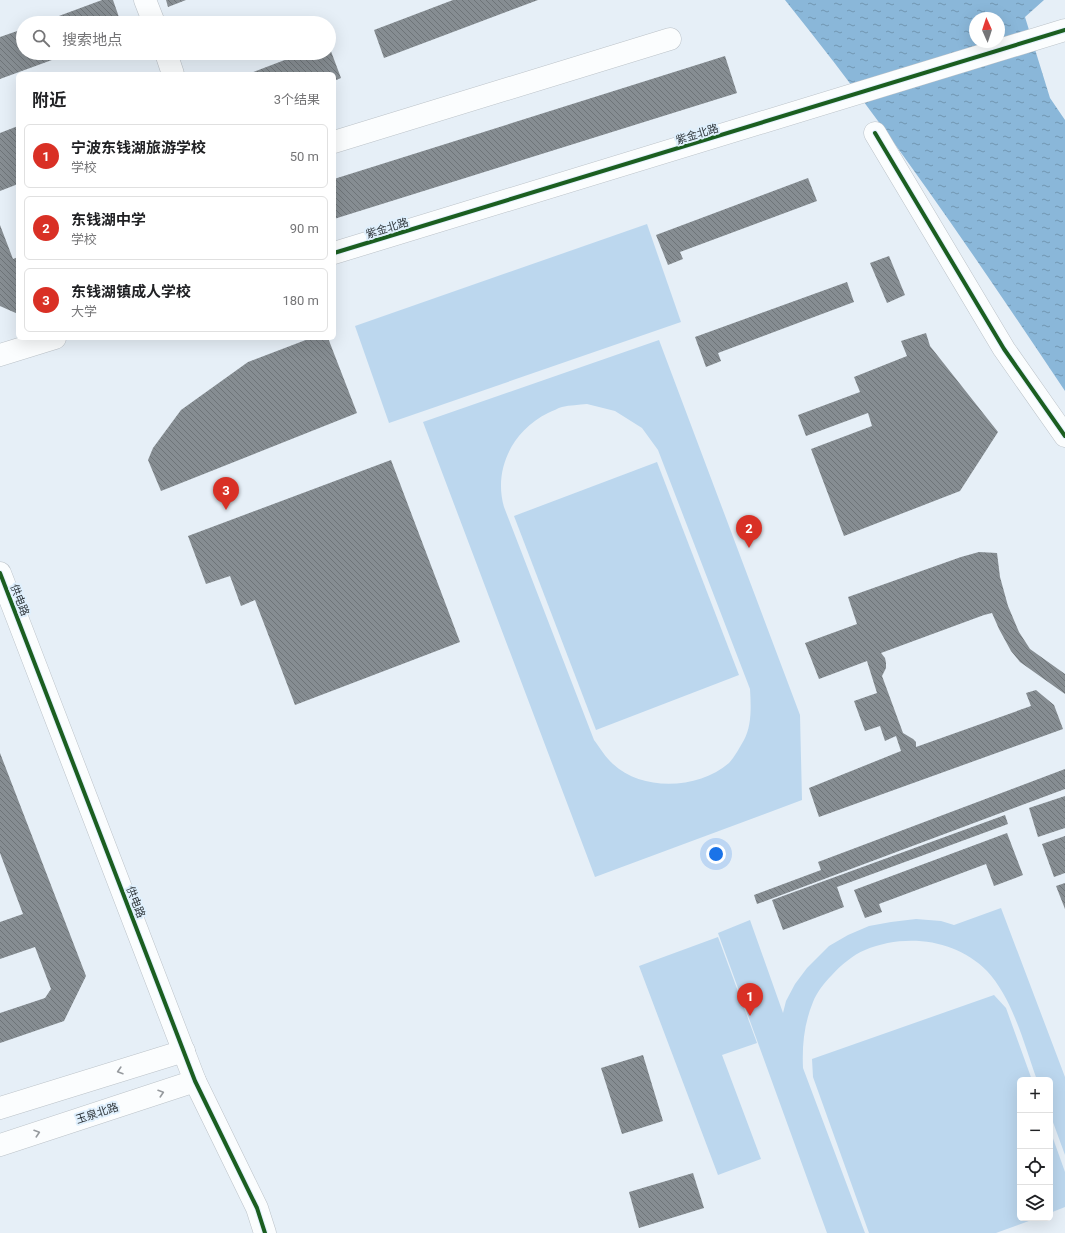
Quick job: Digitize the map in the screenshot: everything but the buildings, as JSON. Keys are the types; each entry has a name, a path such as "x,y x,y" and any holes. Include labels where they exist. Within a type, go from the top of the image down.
{"street":[{"path":"145,0 151,16"},
{"name":"紫金北路","path":"336,252 1059,32"},
{"path":"336,141 670,39"},
{"path":"168,60 172,72"},
{"path":"875,133 1004,349 1065,436"},
{"path":"0,355 49,340"},
{"name":"供电路","path":"0,573 195,1081 257,1208 265,1233"},
{"path":"0,1108 184,1051"},
{"name":"玉泉北路","path":"0,1146 195,1081"}],"shaded area":[{"path":"647,224 681,322 389,423 355,326"},
{"path":"659,340 800,715 802,800 595,877 423,422","holes":["587,404 615,411 642,428 658,450 750,689 750,722 747,734 735,755 729,763 717,772 687,782 671,784 655,783 625,773 610,762 594,740 504,507 501,493 501,479 509,452 516,440 536,420 565,406"]},
{"path":"657,462 739,675 596,730 514,516"},
{"path":"1001,908 1065,1077 1065,1155 1053,1122 1053,1077 1036,1077 1011,1008 996,982 987,971 974,960 960,952 929,942 913,941 880,945 856,955 843,964 829,978 815,998 806,1026 803,1043 803,1068 865,1233 827,1233 718,933 750,920 783,1013 786,1001 795,984 807,968 829,946 848,935 869,926 916,919 941,921 954,925"},
{"path":"718,937 757,1043 722,1055 761,1159 718,1175 639,966"},
{"path":"994,995 1006,1008 1031,1077 1017,1077 1017,1221 1029,1221 996,1233 869,1233 813,1077 812,1059"},
{"path":"1053,1138 1065,1172 1065,1207 1053,1212"}],"water":[{"path":"785,0 1044,0 1025,17 1050,98 1065,120 1065,391 930,192 859,95"}],"cycle path":[{"path":"336,252 1065,30"},
{"path":"875,133 1004,349 1065,436"},
{"path":"0,573 195,1081 257,1208 265,1233"}],"place":[{"name":"东钱湖镇成人学校","path":"226,510"},
{"name":"东钱湖中学","path":"749,548"},
{"name":"宁波东钱湖旅游学校","path":"750,1016"}]}
